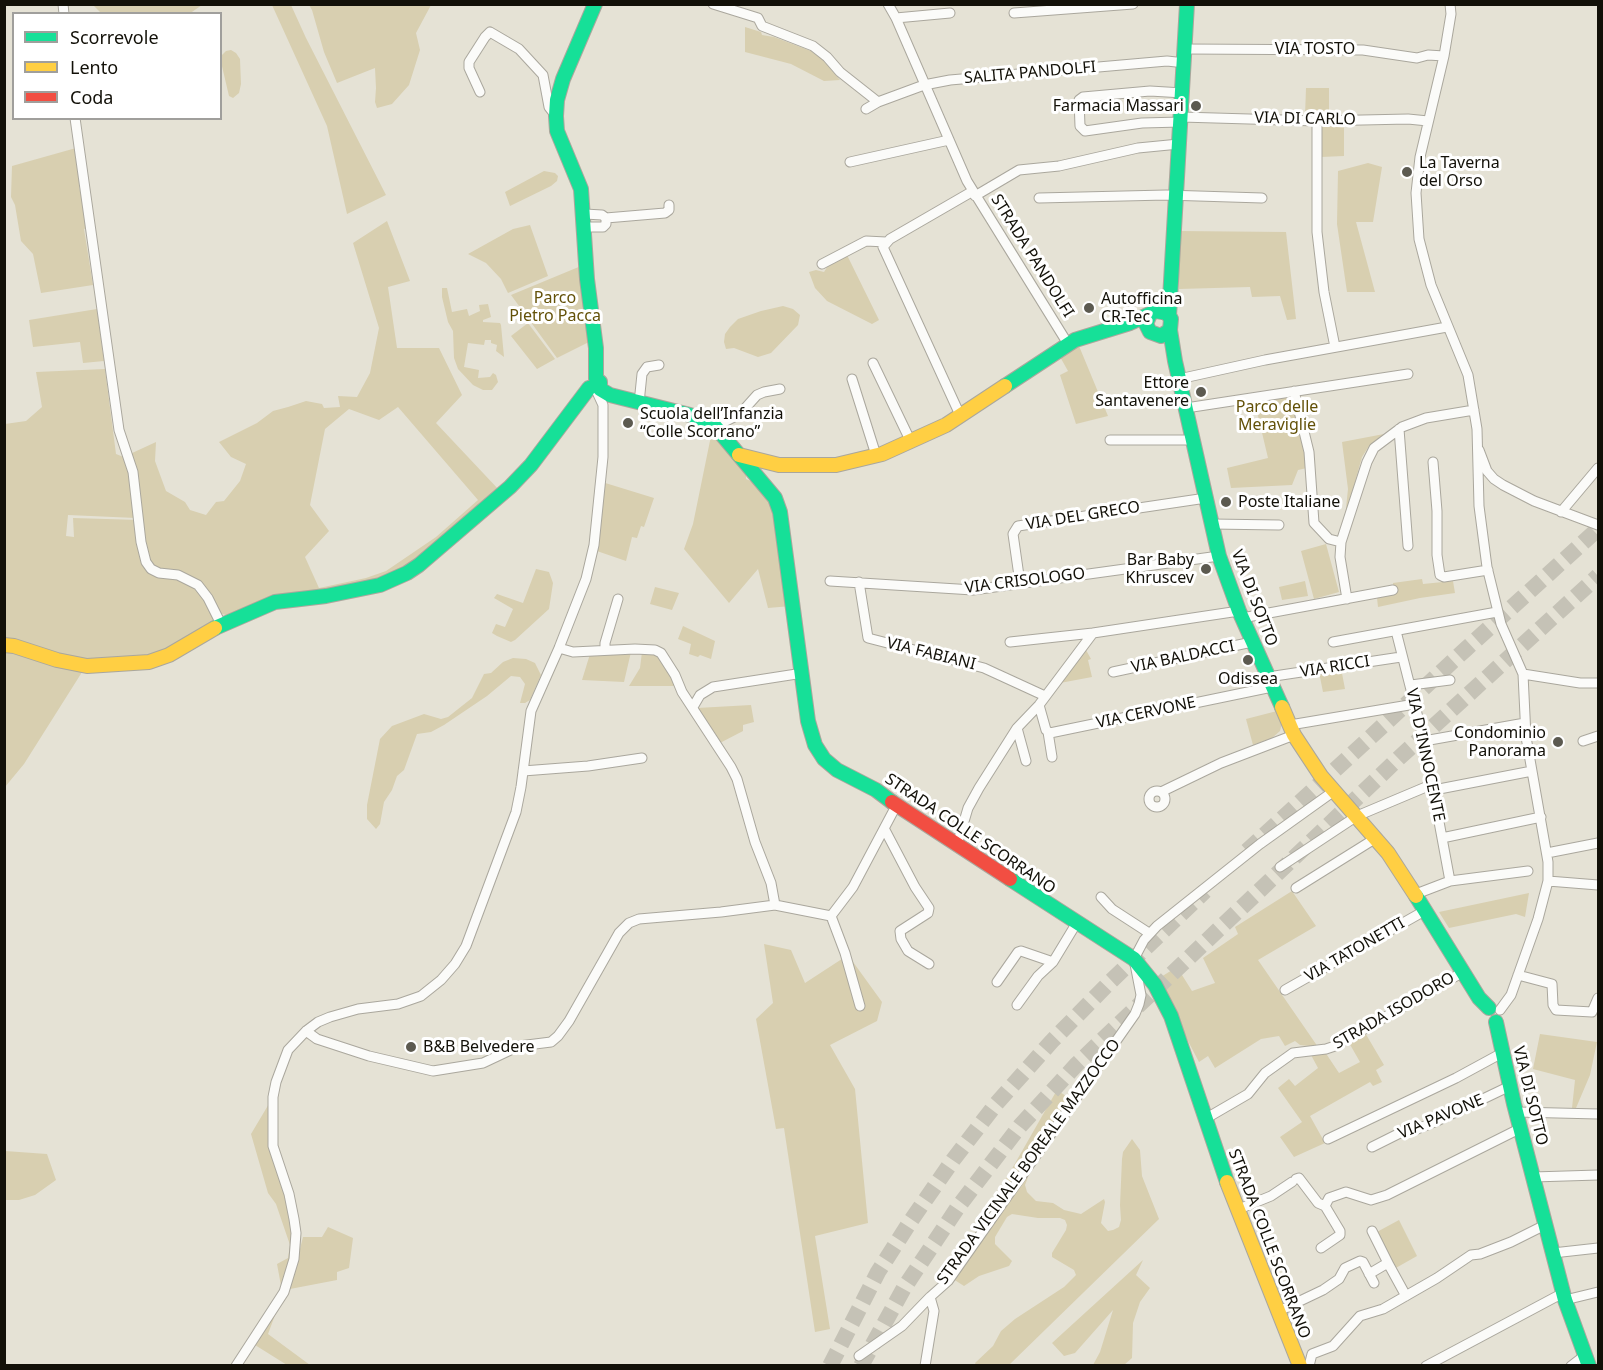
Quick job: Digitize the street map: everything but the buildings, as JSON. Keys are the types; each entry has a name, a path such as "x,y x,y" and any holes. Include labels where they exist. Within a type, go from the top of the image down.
{"street":[{"path":"4,645 87,666 137,664 159,660 242,613 275,602 380,585 407,573 520,478 593,390 597,358 587,279 585,221 579,180 557,131 556,100 595,4"},
{"path":"713,4 758,18 762,26 813,46 840,72 878,102"},
{"name":"STRADA PANDOLFI","path":"888,4 974,194 1068,344 1130,323 1158,323"},
{"path":"1014,14 1134,4"},
{"path":"1158,323 1171,287 1187,4"},
{"path":"1450,4 1451,14 1444,56 1428,121 1416,193 1419,239 1431,285 1468,375 1478,448 1479,506 1488,570 1497,612 1523,674 1525,723 1547,853 1548,881 1538,919 1508,1000 1495,1013"},
{"path":"896,18 950,13"},
{"path":"480,92 469,68 469,62 490,32 519,49 543,75 549,107 556,116"},
{"name":"VIA TOSTO","path":"1185,56 1363,50 1417,58 1433,54 1444,56"},
{"name":"SALITA PANDOLFI","path":"866,109 878,102 924,85 950,80 1167,61 1185,56"},
{"path":"1181,120 1085,131 1080,126 1079,100 1083,97 1150,91 1183,93"},
{"path":"75,120 119,430 133,472 141,542 146,562 151,569 159,573 178,575 198,585 208,598 221,624"},
{"name":"VIA DI CARLO","path":"1181,120 1428,121"},
{"path":"1317,121 1317,232 1324,292 1335,347"},
{"path":"850,162 949,140"},
{"path":"974,194 1019,170 1059,166 1138,148 1179,144"},
{"name":"STRADA PANDOLFI","path":"822,264 866,241 886,242 974,194"},
{"path":"1039,198 1176,195 1262,198"},
{"path":"585,221 602,215 606,218 665,213 669,210 669,205"},
{"path":"886,242 884,251 960,415"},
{"name":"VIA DI SOTTO","path":"1158,323 1175,362 1219,556 1240,615 1292,730 1312,765 1376,838 1416,894 1479,998 1495,1013 1502,1053 1545,1225 1564,1297 1586,1361 1571,1365"},
{"path":"1179,379 1447,327"},
{"path":"739,455 773,465 836,465 876,455 911,442 946,425 1068,344"},
{"path":"873,363 911,442"},
{"path":"639,403 642,374 647,367 659,365"},
{"path":"1186,408 1408,374"},
{"path":"852,379 876,455"},
{"path":"236,1365 284,1292 294,1259 296,1233 294,1219 289,1194 273,1146 273,1097 288,1050 318,1022 342,1012 398,1004 421,996 441,980 455,964 466,946 516,812 531,711 586,579 594,545 603,457 603,405 593,390"},
{"name":"STRADA COLLE SCORRANO","path":"593,390 690,415 716,426 777,503 803,673 808,721 819,752 830,765 876,790 896,806 1076,924 1134,959 1155,985 1171,1016 1216,1153 1280,1311 1299,1365"},
{"path":"716,426 740,414 757,395 780,390"},
{"path":"1294,391 1309,452 1314,522 1329,538 1341,542"},
{"path":"1347,599 1340,557 1341,542 1370,454 1380,442 1399,429 1426,418 1474,410"},
{"path":"1399,429 1408,546"},
{"path":"1110,440 1193,440"},
{"path":"1478,448 1484,458 1487,471 1494,479 1534,501 1599,525"},
{"path":"1433,462 1440,575 1444,577 1488,570"},
{"path":"1561,512 1599,468"},
{"name":"VIA DEL GRECO","path":"1020,583 1013,534 1018,526 1206,498"},
{"path":"1212,524 1279,525"},
{"name":"VIA CRISOLOGO","path":"830,582 973,590 1219,556"},
{"name":"VIA FABIANI","path":"859,582 868,638 984,668 1046,696"},
{"path":"1010,642 1240,615 1393,590"},
{"path":"605,650 618,599"},
{"path":"1333,642 1497,612"},
{"name":"VIA D'INNOCENTE","path":"1396,631 1401,657 1405,659 1434,787 1450,881"},
{"path":"957,845 968,808 1017,728 1039,705 1093,633"},
{"name":"VIA BALDACCI","path":"1113,672 1252,642"},
{"path":"559,648 573,652 658,651 675,675 682,692 731,766 737,779 754,842 771,883 775,905"},
{"name":"VIA RICCI","path":"1270,682 1401,657"},
{"path":"693,707 699,695 713,687 803,673"},
{"path":"1523,674 1580,683 1599,683"},
{"path":"1411,685 1450,680"},
{"name":"VIA CERVONE","path":"1048,732 1270,682"},
{"path":"1161,792 1292,730 1415,704"},
{"path":"1039,705 1048,732 1052,757"},
{"path":"1424,741 1525,723"},
{"path":"1017,728 1026,761"},
{"path":"1583,741 1599,736"},
{"path":"523,771 588,766 642,758"},
{"path":"1280,867 1357,816 1434,787 1532,771"},
{"path":"1134,959 1149,933 1260,844 1334,791"},
{"path":"831,916 853,887 896,806"},
{"path":"1442,837 1540,818"},
{"path":"885,830 915,887 929,908 928,913 900,931 901,939 909,951 929,964"},
{"path":"1296,888 1376,838"},
{"path":"1547,853 1599,843"},
{"path":"1416,894 1450,881 1528,871"},
{"path":"1548,881 1599,885"},
{"path":"1101,897 1112,909 1149,933"},
{"path":"306,1031 317,1039 369,1056 433,1071 483,1064 519,1046 551,1042 558,1036 569,1021 619,933 629,923 639,919 775,905 831,916"},
{"name":"VIA TATONETTI","path":"1285,990 1425,910"},
{"path":"831,916 845,953 860,1006"},
{"path":"1017,1005 1038,976 1053,962 1076,924"},
{"path":"997,982 1018,952 1053,962"},
{"name":"STRADA VICINALE BOREALE MAZZOCCO","path":"925,1365 934,1311 930,1298 948,1281 1135,1014 1140,995 1134,959"},
{"name":"STRADA ISODORO","path":"1204,1119 1248,1094 1265,1073 1293,1053 1335,1046 1463,972"},
{"path":"1518,975 1552,984 1552,1005 1556,1010 1592,1012 1599,998"},
{"path":"1328,1139 1456,1078 1502,1053"},
{"name":"VIA PAVONE","path":"1372,1147 1408,1129 1415,1130 1437,1121 1510,1086"},
{"path":"1517,1112 1599,1114"},
{"path":"1325,1206 1329,1198 1346,1192 1371,1200 1387,1195 1521,1128"},
{"path":"1533,1177 1599,1175"},
{"path":"1239,1209 1271,1196 1299,1178 1318,1203 1325,1206 1340,1231 1340,1235 1321,1248"},
{"path":"1309,1365 1312,1354 1333,1346 1360,1316 1383,1309 1471,1255 1480,1254 1511,1242 1545,1225"},
{"path":"1372,1232 1406,1296"},
{"path":"1553,1253 1599,1248"},
{"path":"1280,1311 1323,1290 1339,1279 1345,1268 1360,1261 1374,1283"},
{"path":"1369,1274 1386,1264 1389,1265"},
{"path":"1426,1365 1564,1297 1599,1293"},
{"path":"859,1356 902,1326 930,1298"}],"green space":[{"path":"93,5 202,5 192,12 100,12"},
{"path":"272,5 291,5 386,195 347,214 327,126"},
{"path":"309,5 431,5 416,33 420,50 409,85 392,104 377,108 375,68 337,83"},
{"path":"745,27 811,51 823,60 840,80 824,81 791,64 745,52"},
{"path":"231,50 240,59 241,84 239,93 233,98 229,96 222,66 222,55"},
{"path":"1306,88 1329,88 1329,115 1305,116"},
{"path":"1320,124 1344,125 1344,156 1321,157"},
{"path":"76,148 81,186 79,187 87,228 84,229 93,285 41,293 33,254 21,241 15,205 11,197 12,166"},
{"path":"1368,163 1382,167 1373,222 1356,222 1375,292 1347,292 1337,224 1338,171"},
{"path":"544,171 555,173 558,176 557,181 510,206 505,192"},
{"path":"387,221 410,281 388,287 397,348 439,348 462,395 436,423 500,491 414,564 380,581 226,615 218,613 221,624 169,653 87,664 12,638 5,639 5,424 26,421 42,407 36,372 105,369 116,454 126,458 129,469 136,518 68,515 66,536 74,537 73,518 139,520 130,454 156,442 155,461 166,491 185,502 190,510 206,515 216,502 224,501 240,481 246,464 231,457 219,442 257,423 273,411 306,401 322,404 324,408 340,407 338,396 357,397 370,373 379,328 353,243","holes":["398,407 478,500 436,537 386,571 366,578 319,588 305,557 329,531 310,505 325,429 349,409 379,420"]},
{"path":"530,225 548,276 508,293 501,279 486,263 468,254 513,229"},
{"path":"1177,231 1286,232 1296,319 1287,320 1280,296 1252,297 1250,287 1179,289"},
{"path":"846,253 879,320 872,324 827,301 815,288 809,272 816,270 824,272 831,261"},
{"name":"Parco Pietro Pacca","path":"581,266 585,306 582,308 585,310 591,341 557,358 511,295"},
{"path":"442,288 447,288 452,312 467,309 469,316 480,311 479,305 488,304 491,317 483,322 500,323 501,325 504,357 496,351 497,345 491,343 491,340 485,340 484,345 468,343 464,367 479,370 478,378 490,377 493,373 496,375 498,382 492,390 483,390 473,385 458,369 454,358 453,331 448,322"},
{"path":"783,306 793,309 800,315 798,325 771,353 758,357 734,348 726,349 725,334 738,319"},
{"path":"97,309 104,361 83,363 80,342 33,347 29,320"},
{"path":"528,323 555,359 537,369 511,336"},
{"path":"1079,346 1108,416 1076,424 1060,375 1068,371 1059,355"},
{"name":"Parco delle Meraviglie","path":"1292,394 1307,468 1298,470 1292,485 1231,488 1227,468 1268,458 1254,399"},
{"path":"712,431 713,437 717,438 746,473 746,479 755,483 771,504 777,524 791,606 768,608 758,569 729,603 684,549 693,524"},
{"path":"1384,434 1369,446 1362,457 1345,518 1348,489 1342,442"},
{"path":"602,482 654,498 644,527 641,526 637,538 632,537 626,561 594,550"},
{"path":"1326,544 1339,592 1314,599 1301,551"},
{"path":"536,569 549,572 553,583 549,609 511,642 492,633 496,624 505,627 513,609 494,598 497,594 523,603"},
{"path":"1422,579 1423,584 1453,581 1455,593 1378,607 1377,598 1394,595 1393,583"},
{"path":"1305,581 1308,596 1282,600 1279,587"},
{"path":"655,587 679,593 672,610 650,604"},
{"path":"683,626 715,641 711,659 689,654 691,644 678,639"},
{"path":"5,649 84,669 24,764 5,787"},
{"path":"1086,650 1091,659 1088,660 1092,677 1060,683"},
{"path":"631,652 624,682 582,680 590,654"},
{"path":"642,652 655,654 663,660 676,686 629,686 640,668"},
{"path":"513,658 526,659 535,663 541,675 530,700 520,703 525,684 520,677 511,676 487,696 444,725 431,732 417,734 404,770 397,776 384,802 380,824 376,829 367,819 367,805 380,739 392,726 424,714 441,719 448,717 472,698 484,674 491,673 503,662"},
{"path":"1341,668 1345,689 1323,692 1319,672"},
{"path":"751,705 754,722 743,725 743,731 718,744 697,708"},
{"path":"1277,711 1282,723 1280,731 1272,738 1253,745 1246,719"},
{"path":"1292,891 1316,926 1258,960 1318,1047 1300,1045 1295,1041 1285,1046 1279,1036 1261,1039 1215,1068 1208,1056 1199,1062 1156,980 1177,967 1192,991 1215,983 1203,958 1238,934 1235,927"},
{"path":"1529,893 1525,917 1516,914 1449,928 1439,912"},
{"path":"764,944 791,950 805,983 848,955 882,1002 877,1021 830,1045 855,1089 868,1223 815,1236 830,1329 815,1332 784,1128 776,1129 756,1019 773,1003"},
{"path":"1364,1031 1384,1065 1376,1070 1382,1082 1373,1086 1370,1082 1310,1116 1325,1143 1294,1157 1280,1137 1302,1122 1278,1088 1289,1079 1295,1086 1318,1068 1311,1055 1325,1052 1339,1073 1360,1062 1348,1041"},
{"path":"1540,1034 1597,1042 1590,1075 1576,1108 1572,1108 1575,1080 1533,1069"},
{"path":"1057,1090 1078,1104 1030,1172 1025,1185 1027,1192 1036,1201 1053,1203 1064,1210 1081,1214 1104,1199 1101,1223 1108,1231 1119,1227 1123,1152 1132,1139 1140,1150 1142,1176 1159,1219 1009,1365 976,1365 975,1363 993,1346 1001,1331 1015,1319 1064,1287 1076,1275 1074,1270 1052,1257 1052,1253 1066,1230 1065,1220 1012,1214 1007,1217 995,1237 995,1244 1012,1261 1009,1266 979,1276 964,1286 950,1277"},
{"path":"273,1097 273,1146 296,1233 282,1291 277,1264 288,1258 290,1245 276,1204 268,1193 251,1134"},
{"path":"5,1151 47,1154 56,1180 35,1195 19,1200 5,1200"},
{"path":"1399,1220 1417,1256 1394,1269 1375,1233"},
{"path":"328,1227 353,1238 349,1268 337,1272 337,1280 290,1289 303,1237 322,1237"},
{"path":"1143,1260 1136,1275 1150,1288 1140,1302 1133,1323 1132,1358 1124,1365 1093,1365 1100,1352 1113,1310 1075,1353 1064,1356 1052,1343"},
{"path":"281,1299 268,1334 310,1365 287,1365 255,1345"}],"tunnel":[{"path":"1247,851 1598,529"},
{"path":"861,1366 904,1288 958,1207 1020,1126 1077,1064 1400,757 1598,576"},
{"path":"830,1366 878,1272 953,1160 996,1104 1052,1041 1205,891"}],"traffic: fast":[{"path":"595,4 563,79 557,100 556,116 557,131 581,189 587,279 596,348 596,379 600,382 600,389"},
{"path":"1169,316 1187,4"},
{"path":"1005,386 1075,340 1130,323 1156,311 1167,313 1171,319 1170,330 1175,361 1219,556 1239,611 1282,707"},
{"path":"1150,314 1146,324 1150,332 1161,336 1170,330"},
{"path":"215,628 275,602 326,596 380,585 407,573 510,487 531,465 589,388"},
{"path":"600,389 610,395 690,415 713,424 775,498 780,512 808,721 815,745 824,759 837,770 876,790 892,802"},
{"path":"1010,879 1134,959 1155,985 1171,1016 1227,1182"},
{"path":"1416,896 1479,998 1489,1008"},
{"path":"1496,1022 1514,1104 1565,1300 1589,1366"}],"traffic: slow":[{"path":"739,455 779,465 836,465 882,454 946,425 1005,386"},
{"path":"4,645 87,666 149,662 169,655 215,628"},
{"path":"1282,707 1294,735 1321,776 1388,853 1416,896"},
{"path":"1227,1182 1300,1366"}],"traffic: jam":[{"path":"892,802 1010,879"}],"place":[{"name":"Farmacia Massari","path":"1196,106"},
{"name":"La Taverna del Orso","path":"1407,172"},
{"name":"Autofficina CR-Tec","path":"1089,308"},
{"name":"Ettore Santavenere","path":"1201,392"},
{"name":"Scuola dell’Infanzia “Colle Scorrano”","path":"628,423"},
{"name":"Poste Italiane","path":"1226,502"},
{"name":"Bar Baby Khruscev","path":"1206,569"},
{"name":"Odissea","path":"1248,660"},
{"name":"Condominio Panorama","path":"1558,742"},
{"name":"B&B Belvedere","path":"411,1047"}]}
